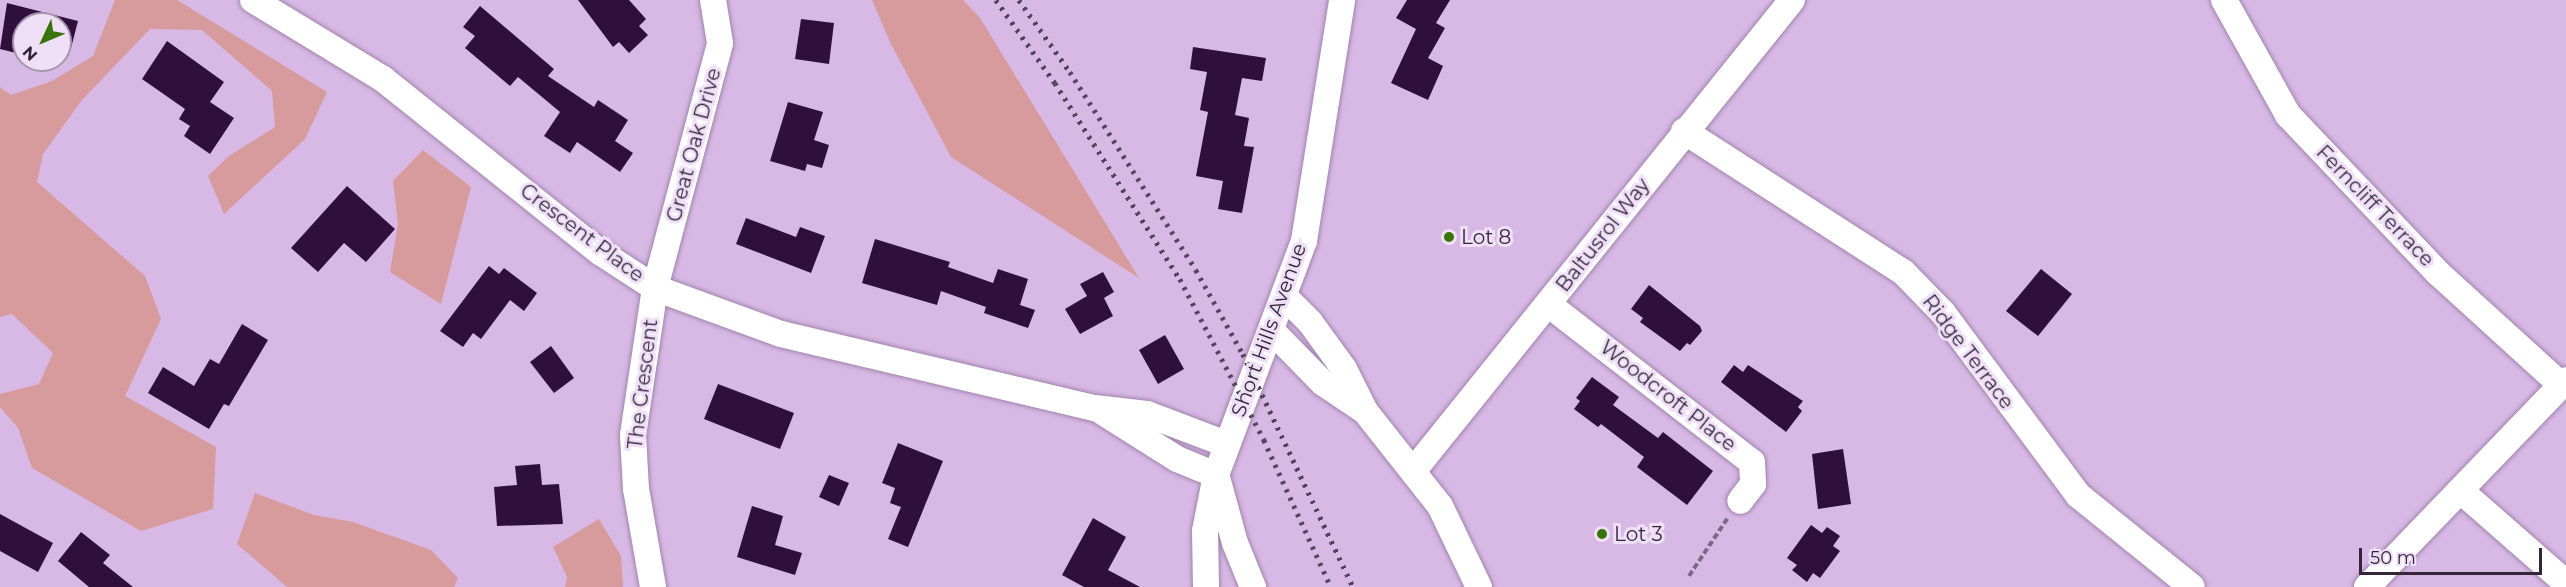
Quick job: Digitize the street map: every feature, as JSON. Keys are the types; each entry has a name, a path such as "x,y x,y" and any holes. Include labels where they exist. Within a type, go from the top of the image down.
{"street":[{"name":"Crescent Place","path":"253,0 383,79 600,252 655,288 781,334 1095,408 1147,414 1227,444"},
{"name":"Great Oak Drive","path":"655,288 715,70 720,43 713,0"},
{"name":"Short Hills Avenue","path":"1206,587 1206,531 1216,475 1272,332 1304,241 1342,0"},
{"name":"Baltusrol Way","path":"1414,470 1684,131 1792,0"},
{"name":"Ferncliff Terrace","path":"2224,0 2288,115 2438,273 2563,382"},
{"name":"Ridge Terrace","path":"1684,131 1904,272 1943,314 2078,495 2192,587"},
{"name":"The Crescent","path":"653,587 636,489 633,435 655,288"},
{"path":"1285,297 1310,322 1344,369 1365,411 1414,470 1440,506 1479,587"},
{"name":"Woodcroft Place","path":"1548,304 1752,462 1753,484 1740,501"},
{"path":"1272,332 1323,383 1365,411"},
{"path":"2367,587 2563,382"},
{"name":"Crescent Place","path":"1095,408 1178,459 1216,475"},
{"path":"1216,475 1235,543 1253,587"},
{"path":"2461,491 2566,583"}],"path":[{"path":"1689,576 1740,501"}],"shaded area":[{"path":"115,0 177,0 327,92 305,139 224,214 208,176 229,156 275,127 272,91 202,30 150,29 82,100 43,154 37,182 145,276 161,319 125,396 216,447 213,509 141,531 32,468 18,428 0,407 0,394 39,384 53,353 12,314 0,317 0,87 11,95 52,81 67,72 72,72 72,69 93,56"},
{"path":"872,0 963,0 980,18 1139,278 951,157 890,42"},
{"path":"423,150 471,187 441,304 390,272 398,224 393,181"},
{"path":"255,493 314,515 353,522 431,550 458,578 454,587 287,587 237,544"},
{"path":"599,519 621,556 623,587 565,587 567,577 553,547"}],"building":[{"path":"578,0 629,0 646,19 639,26 648,35 629,53 619,42 613,47"},
{"path":"1407,0 1450,0 1436,23 1445,28 1428,58 1443,66 1428,100 1391,83 1416,29 1396,18"},
{"path":"7,3 42,12 12,12 12,52 0,49"},
{"path":"480,6 554,69 548,76 594,107 598,100 628,120 615,141 633,153 620,172 577,142 570,153 544,136 560,112 518,77 510,86 465,48 475,36 463,27"},
{"path":"72,19 78,21 72,44"},
{"path":"801,19 834,23 829,64 795,59"},
{"path":"167,41 224,82 210,102 234,118 210,154 184,136 190,126 179,119 185,109 142,79"},
{"path":"1193,47 1266,58 1262,81 1242,78 1235,115 1249,118 1244,146 1254,147 1242,213 1218,209 1223,181 1196,176 1208,112 1200,110 1207,72 1190,69"},
{"path":"788,102 823,112 814,140 829,145 822,168 807,164 805,171 770,161"},
{"path":"347,186 395,229 366,262 344,243 318,272 291,248"},
{"path":"746,218 796,237 800,227 825,236 811,273 736,244"},
{"path":"875,239 950,262 948,267 993,283 998,269 1028,279 1020,305 1035,310 1028,328 984,313 986,307 941,291 937,305 862,283"},
{"path":"489,266 499,274 504,268 537,293 524,311 510,300 481,339 473,333 463,347 440,331"},
{"path":"2041,269 2072,294 2038,336 2006,311"},
{"path":"1103,272 1114,292 1104,298 1113,316 1080,334 1065,309 1087,296 1080,284"},
{"path":"1649,285 1700,326 1702,331 1690,345 1687,343 1680,351 1640,322 1643,318 1631,309"},
{"path":"242,324 268,340 229,406 224,404 209,429 148,393 163,367 194,386 210,359 219,364"},
{"path":"1165,335 1184,369 1158,384 1139,350"},
{"path":"551,346 574,378 554,393 530,362"},
{"path":"1734,365 1743,372 1748,365 1803,401 1798,407 1802,411 1786,432 1721,382"},
{"path":"1592,377 1619,397 1613,405 1658,438 1663,432 1713,471 1687,505 1637,467 1644,457 1601,424 1598,427 1574,409 1580,401 1576,398"},
{"path":"718,384 794,413 780,449 704,419"},
{"path":"898,443 943,461 908,547 888,539 901,507 890,503 895,488 882,483"},
{"path":"1843,449 1851,504 1818,509 1812,454"},
{"path":"540,464 542,485 559,484 563,524 497,526 494,487 517,485 515,466"},
{"path":"829,475 849,483 839,506 819,497"},
{"path":"752,506 783,516 775,545 802,553 795,575 737,557"},
{"path":"0,514 53,543 38,572 0,551"},
{"path":"1093,518 1126,537 1108,570 1140,587 1084,587 1062,575"},
{"path":"1811,525 1822,533 1827,527 1840,536 1833,546 1840,551 1820,578 1813,573 1807,582 1792,570 1797,565 1787,558"},
{"path":"81,532 110,555 103,563 133,587 89,587 58,561"}],"railway":[{"path":"996,0 1055,83 1180,279 1264,440 1331,587"},
{"path":"1019,0 1070,72 1196,270 1243,354 1353,587"}],"place":[{"name":"Lot 8","path":"1449,237"},
{"name":"Lot 3","path":"1602,534"}]}
